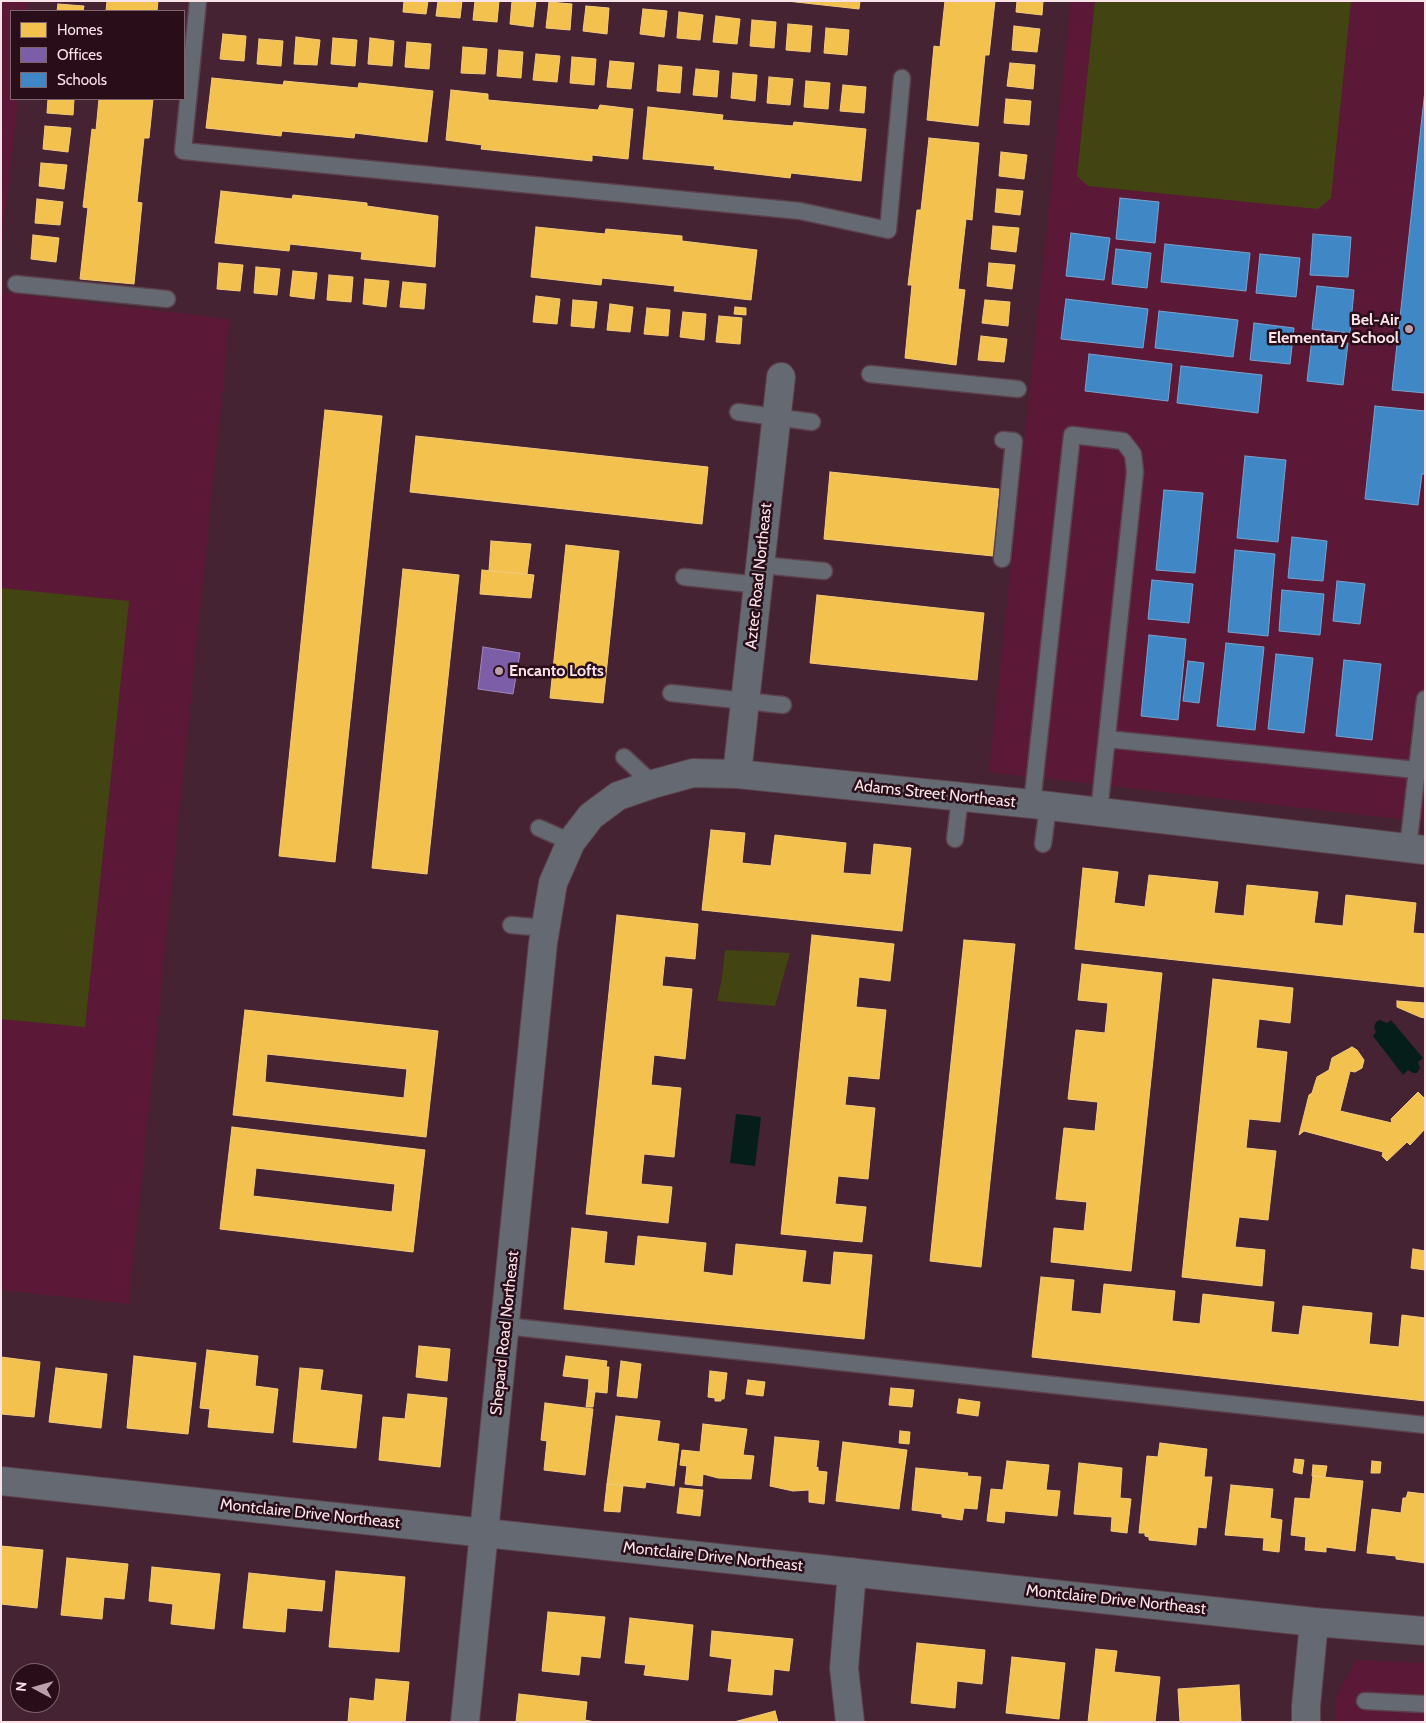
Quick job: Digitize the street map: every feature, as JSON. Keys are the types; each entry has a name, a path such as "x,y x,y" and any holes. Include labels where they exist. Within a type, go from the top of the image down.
{"street":[{"name":"Aztec Road Northeast","path":"737,774 781,377"},
{"name":"Adams Street Northeast","path":"545,936 553,882 571,842 591,816 618,796 693,773 737,774 1040,805 1416,849"},
{"name":"Shepard Road Northeast","path":"465,1722 545,936"},
{"name":"Montclaire Drive Northeast","path":"1,1481 1314,1622 1425,1631"},
{"path":"850,1722 844,1668 852,1572"},
{"path":"1306,1722 1314,1622"}],"lane":[{"path":"198,1 184,151 800,211 888,230 902,78"},
{"path":"16,284 167,299"},
{"path":"870,374 1018,389"},
{"path":"738,412 812,422"},
{"path":"1043,844 1040,805 1072,436 1123,441 1133,454 1135,472 1099,812"},
{"path":"1002,560 1014,441 1003,440"},
{"path":"684,577 824,571"},
{"path":"670,693 783,705"},
{"path":"1416,849 1417,770 1425,699"},
{"path":"1107,739 1417,770"},
{"path":"624,757 653,784"},
{"path":"955,839 960,797"},
{"path":"539,828 571,842"},
{"path":"512,925 545,936"},
{"path":"505,1326 1425,1425"},
{"path":"1365,1701 1425,1704"}],"shaded area":[{"path":"1,1 28,1 27,10 10,10 10,100 18,100 1,258"},
{"path":"1071,1 1425,1 1425,822 989,772"},
{"path":"1095,1 1351,1 1331,198 1318,209 1088,186 1077,176"},
{"path":"1,292 230,319 129,1304 1,1290"},
{"path":"1,588 129,601 85,1027 1,1019"},
{"path":"725,950 790,953 775,1006 717,1001"},
{"path":"1380,1020 1387,1023 1391,1020 1423,1058 1418,1062 1420,1068 1417,1073 1408,1070 1403,1075 1373,1036 1376,1032 1374,1027 1376,1022"},
{"path":"736,1114 761,1117 755,1166 730,1163"},
{"path":"1356,1660 1425,1663 1425,1722 1336,1722 1336,1697"}],"building: Homes":[{"path":"107,1 158,1 157,10 106,10"},
{"path":"404,1 428,1 426,14 403,12"},
{"path":"438,1 462,1 460,18 436,16"},
{"path":"475,1 499,1 497,22 473,20"},
{"path":"512,1 536,1 533,27 510,24"},
{"path":"787,1 860,1 859,9"},
{"path":"945,1 995,1 989,55 985,55 978,126 927,120 934,46 940,47"},
{"path":"1017,1 1043,1 1042,15 1016,12"},
{"path":"549,2 572,4 570,30 546,28"},
{"path":"58,4 84,6 83,10 57,10"},
{"path":"586,6 609,8 607,34 583,31"},
{"path":"643,9 667,11 664,37 640,34"},
{"path":"679,12 703,15 700,40 677,38"},
{"path":"716,16 740,19 737,44 713,42"},
{"path":"752,20 776,22 774,48 750,46"},
{"path":"788,24 812,26 810,52 786,50"},
{"path":"1014,26 1040,29 1037,52 1012,50"},
{"path":"826,28 849,30 847,55 824,53"},
{"path":"223,34 246,36 244,61 220,59"},
{"path":"296,37 320,40 317,65 294,64"},
{"path":"333,38 357,40 355,66 331,64"},
{"path":"370,38 394,41 392,66 368,64"},
{"path":"259,39 283,41 281,66 257,64"},
{"path":"407,42 431,44 429,69 405,67"},
{"path":"463,47 487,49 485,74 461,73"},
{"path":"499,50 523,52 521,78 497,76"},
{"path":"536,54 560,56 557,82 533,80"},
{"path":"572,57 596,59 594,85 570,83"},
{"path":"610,61 634,63 631,89 607,87"},
{"path":"1010,63 1035,65 1033,89 1007,86"},
{"path":"659,65 682,67 680,93 657,91"},
{"path":"696,69 719,71 717,97 693,95"},
{"path":"733,73 757,75 755,101 731,98"},
{"path":"769,77 793,79 790,105 767,103"},
{"path":"212,78 283,85 284,81 358,88 359,83 433,91 427,142 355,133 354,138 282,131 281,136 206,128"},
{"path":"806,81 830,83 828,109 804,107"},
{"path":"843,85 866,87 864,113 840,111"},
{"path":"451,90 488,94 488,100 598,110 600,105 633,109 628,159 592,155 592,161 481,149 482,145 446,140"},
{"path":"1006,99 1031,101 1029,125 1004,123"},
{"path":"48,100 74,100 73,115 47,113"},
{"path":"99,100 153,100 149,138 144,138 137,202 142,203 134,284 80,279 88,208 83,207 92,129 96,130"},
{"path":"648,107 723,115 722,120 793,126 794,122 866,129 861,181 791,173 790,178 714,169 715,166 643,159"},
{"path":"45,126 71,128 68,152 43,149"},
{"path":"929,138 979,143 972,220 966,219 958,289 965,290 956,365 905,358 912,285 908,285 917,210 921,210"},
{"path":"1001,152 1027,155 1024,179 999,176"},
{"path":"41,163 67,165 64,189 39,186"},
{"path":"997,189 1023,191 1020,215 995,212"},
{"path":"221,191 292,199 293,195 367,203 367,206 438,216 435,267 361,259 362,252 290,244 289,251 215,243"},
{"path":"37,199 63,202 60,225 35,223"},
{"path":"993,226 1019,228 1016,252 991,249"},
{"path":"536,227 605,234 606,229 682,236 682,241 757,250 751,300 674,291 675,286 602,278 601,285 531,277"},
{"path":"33,235 59,238 56,262 31,259"},
{"path":"219,263 243,265 240,291 217,289"},
{"path":"989,263 1015,265 1012,289 987,286"},
{"path":"256,267 280,269 277,295 254,293"},
{"path":"293,271 317,273 314,299 290,296"},
{"path":"329,275 353,277 351,302 327,300"},
{"path":"365,279 389,281 386,307 363,304"},
{"path":"403,282 426,284 424,309 400,307"},
{"path":"536,296 560,299 557,324 533,322"},
{"path":"573,300 597,302 594,328 571,326"},
{"path":"985,300 1010,302 1008,326 982,323"},
{"path":"610,304 633,307 630,332 607,330"},
{"path":"735,307 746,308 746,315 734,314"},
{"path":"647,308 670,310 668,336 644,334"},
{"path":"683,312 706,314 704,340 680,337"},
{"path":"719,316 742,318 740,344 716,342"},
{"path":"981,336 1007,339 1004,362 978,360"},
{"path":"325,410 382,416 335,862 279,856"},
{"path":"416,436 708,467 702,524 410,492"},
{"path":"830,472 999,489 993,556 824,539"},
{"path":"491,541 531,544 527,574 489,571"},
{"path":"566,545 619,551 603,703 550,698"},
{"path":"403,569 459,575 427,874 372,868"},
{"path":"482,570 534,575 531,598 480,594"},
{"path":"817,595 984,613 977,680 810,663"},
{"path":"711,830 745,833 742,863 771,866 775,835 846,843 843,873 871,875 874,844 911,848 902,931 702,910"},
{"path":"1083,868 1118,872 1114,903 1145,907 1149,875 1218,882 1214,913 1244,916 1247,885 1318,892 1314,923 1343,926 1346,895 1416,903 1413,933 1425,934 1425,987 1075,949"},
{"path":"617,915 698,924 695,959 665,956 662,986 692,989 685,1059 654,1055 651,1085 681,1088 674,1157 644,1154 641,1184 672,1187 668,1223 586,1214"},
{"path":"812,935 894,944 890,981 859,977 856,1007 886,1010 879,1079 848,1076 845,1105 875,1108 868,1179 838,1176 835,1204 866,1207 862,1242 781,1234"},
{"path":"964,940 1015,944 981,1267 930,1261"},
{"path":"1082,964 1162,973 1131,1271 1051,1262 1054,1228 1084,1231 1087,1202 1056,1199 1064,1128 1095,1131 1098,1102 1068,1099 1076,1030 1105,1033 1108,1003 1078,1000"},
{"path":"1213,979 1293,988 1290,1023 1259,1019 1256,1048 1287,1052 1280,1122 1249,1119 1246,1148 1276,1151 1268,1220 1239,1217 1235,1247 1265,1250 1262,1286 1182,1277"},
{"path":"1397,1001 1425,1003 1425,1018 1397,1007"},
{"path":"245,1010 438,1031 426,1137 233,1115","holes":["267,1054 407,1069 404,1098 265,1082"]},
{"path":"1352,1047 1357,1050 1364,1060 1362,1068 1355,1072 1350,1071 1340,1111 1392,1123 1391,1119 1418,1092 1425,1099 1425,1129 1410,1145 1407,1142 1387,1161 1382,1156 1383,1152 1304,1131 1299,1135 1309,1095 1312,1093 1317,1077 1329,1070 1332,1058"},
{"path":"232,1127 425,1150 413,1252 220,1229","holes":["256,1168 395,1184 392,1212 253,1196"]},
{"path":"572,1228 607,1232 604,1263 635,1266 638,1236 706,1243 703,1272 733,1276 736,1244 806,1251 802,1282 831,1285 834,1252 872,1255 864,1339 564,1309"},
{"path":"1413,1249 1425,1251 1425,1270 1411,1268"},
{"path":"1041,1277 1074,1280 1071,1311 1101,1314 1104,1284 1175,1291 1172,1321 1200,1324 1203,1294 1274,1302 1271,1332 1299,1335 1303,1306 1372,1313 1369,1344 1399,1347 1402,1315 1425,1318 1425,1401 1032,1357"},
{"path":"419,1346 450,1349 447,1381 416,1377"},
{"path":"207,1350 258,1356 255,1386 278,1389 273,1433 208,1427 210,1409 200,1408"},
{"path":"134,1356 196,1363 188,1434 127,1428"},
{"path":"566,1356 607,1361 606,1367 609,1367 607,1393 588,1391 589,1379 563,1376"},
{"path":"1,1357 40,1362 34,1417 1,1414"},
{"path":"621,1361 641,1364 637,1398 617,1396"},
{"path":"56,1368 107,1374 101,1428 49,1422"},
{"path":"300,1368 323,1370 320,1390 362,1395 356,1448 293,1442"},
{"path":"710,1371 727,1373 724,1399 721,1399 721,1401 715,1401 715,1398 708,1397"},
{"path":"748,1380 765,1382 763,1396 746,1394"},
{"path":"891,1388 914,1390 912,1407 889,1405"},
{"path":"588,1391 595,1392 593,1407 586,1407"},
{"path":"408,1394 447,1398 440,1467 379,1460 383,1417 405,1419"},
{"path":"959,1399 980,1402 978,1416 957,1413"},
{"path":"545,1403 593,1409 585,1475 544,1470 547,1441 541,1440"},
{"path":"616,1416 660,1421 657,1441 679,1444 674,1486 646,1482 645,1488 607,1484"},
{"path":"703,1424 747,1429 743,1455 754,1456 751,1479 718,1478 703,1474 702,1486 685,1484 687,1466 680,1465 682,1450 700,1452"},
{"path":"900,1431 910,1432 909,1444 899,1443"},
{"path":"775,1437 819,1441 816,1468 818,1467 818,1471 827,1472 824,1504 809,1502 809,1490 793,1491 770,1486"},
{"path":"843,1442 907,1450 899,1509 836,1501"},
{"path":"1160,1443 1207,1449 1204,1477 1212,1477 1206,1528 1198,1527 1196,1545 1149,1540 1145,1533 1139,1533 1147,1456 1158,1457"},
{"path":"1295,1459 1304,1460 1302,1474 1293,1472"},
{"path":"1007,1461 1049,1465 1046,1490 1060,1491 1057,1516 1005,1511 1004,1523 987,1521 991,1489 1003,1490"},
{"path":"1372,1461 1381,1462 1380,1473 1371,1473"},
{"path":"1079,1463 1122,1468 1120,1498 1131,1499 1127,1533 1111,1531 1112,1517 1074,1514"},
{"path":"1313,1465 1327,1466 1325,1477 1312,1476"},
{"path":"916,1468 968,1473 967,1476 981,1477 977,1509 964,1508 962,1520 942,1517 942,1514 912,1510"},
{"path":"1313,1476 1363,1481 1355,1551 1326,1547 1326,1552 1305,1550 1306,1537 1291,1535 1295,1498 1310,1499"},
{"path":"607,1484 623,1485 620,1512 604,1511"},
{"path":"1231,1485 1273,1489 1270,1518 1282,1520 1279,1552 1263,1550 1264,1538 1225,1535"},
{"path":"680,1488 703,1490 700,1516 677,1513"},
{"path":"1408,1492 1425,1494 1425,1563 1396,1559 1396,1556 1367,1553 1372,1509 1401,1513 1403,1498 1406,1498"},
{"path":"1,1546 43,1550 37,1608 1,1604"},
{"path":"67,1558 128,1564 124,1599 104,1597 102,1619 61,1615"},
{"path":"152,1567 220,1574 214,1629 171,1624 173,1604 149,1601"},
{"path":"336,1571 405,1577 399,1652 329,1647"},
{"path":"249,1573 325,1581 322,1611 287,1608 285,1632 243,1628"},
{"path":"548,1612 605,1617 600,1658 581,1656 579,1675 542,1671"},
{"path":"630,1618 693,1625 688,1680 644,1675 646,1665 625,1663"},
{"path":"712,1631 793,1639 789,1671 774,1669 772,1695 728,1691 732,1659 710,1656"},
{"path":"917,1643 985,1650 982,1684 957,1681 955,1708 911,1703"},
{"path":"1096,1649 1117,1651 1114,1672 1160,1677 1155,1722 1088,1722"},
{"path":"1012,1657 1065,1663 1059,1719 1006,1713"},
{"path":"376,1679 409,1682 405,1722 348,1722 350,1698 374,1701"},
{"path":"1239,1685 1241,1722 1180,1722 1178,1689"},
{"path":"519,1694 587,1702 585,1720 595,1722 516,1722"},
{"path":"775,1711 778,1722 734,1722"}],"building: Offices":[{"name":"Encanto Lofts","path":"483,647 520,653 513,694 478,689"}],"building: Schools":[{"path":"1425,90 1425,393 1392,390"},
{"path":"1120,198 1159,202 1155,243 1116,239"},
{"path":"1071,233 1110,238 1104,280 1066,276"},
{"path":"1313,234 1351,237 1348,277 1310,275"},
{"path":"1165,244 1250,253 1246,291 1161,282"},
{"path":"1116,249 1151,253 1147,288 1112,284"},
{"path":"1260,254 1300,258 1296,297 1256,293"},
{"path":"1317,286 1354,290 1350,333 1312,329"},
{"path":"1066,299 1148,309 1143,348 1061,339"},
{"path":"1159,311 1238,320 1233,357 1155,348"},
{"path":"1254,323 1294,328 1290,364 1250,360"},
{"path":"1312,339 1348,343 1343,385 1307,381"},
{"path":"1089,354 1172,364 1168,401 1085,391"},
{"path":"1181,366 1262,375 1258,413 1177,403"},
{"path":"1375,406 1425,411 1425,474 1422,474 1418,505 1365,499"},
{"path":"1245,456 1286,460 1278,542 1237,538"},
{"path":"1164,490 1203,493 1195,573 1156,570"},
{"path":"1292,537 1327,541 1323,581 1288,578"},
{"path":"1235,550 1275,554 1268,636 1228,632"},
{"path":"1152,580 1193,584 1189,623 1148,619"},
{"path":"1337,581 1365,584 1360,624 1333,621"},
{"path":"1282,590 1324,594 1320,635 1279,631"},
{"path":"1149,635 1186,639 1178,720 1141,716"},
{"path":"1226,643 1264,647 1255,730 1217,726"},
{"path":"1276,654 1313,658 1304,733 1268,729"},
{"path":"1344,660 1381,664 1372,740 1336,736"},
{"path":"1188,661 1204,663 1199,703 1183,701"}],"place":[{"name":"Bel-Air Elementary School","path":"1409,329"},
{"name":"Encanto Lofts","path":"499,671"}]}
